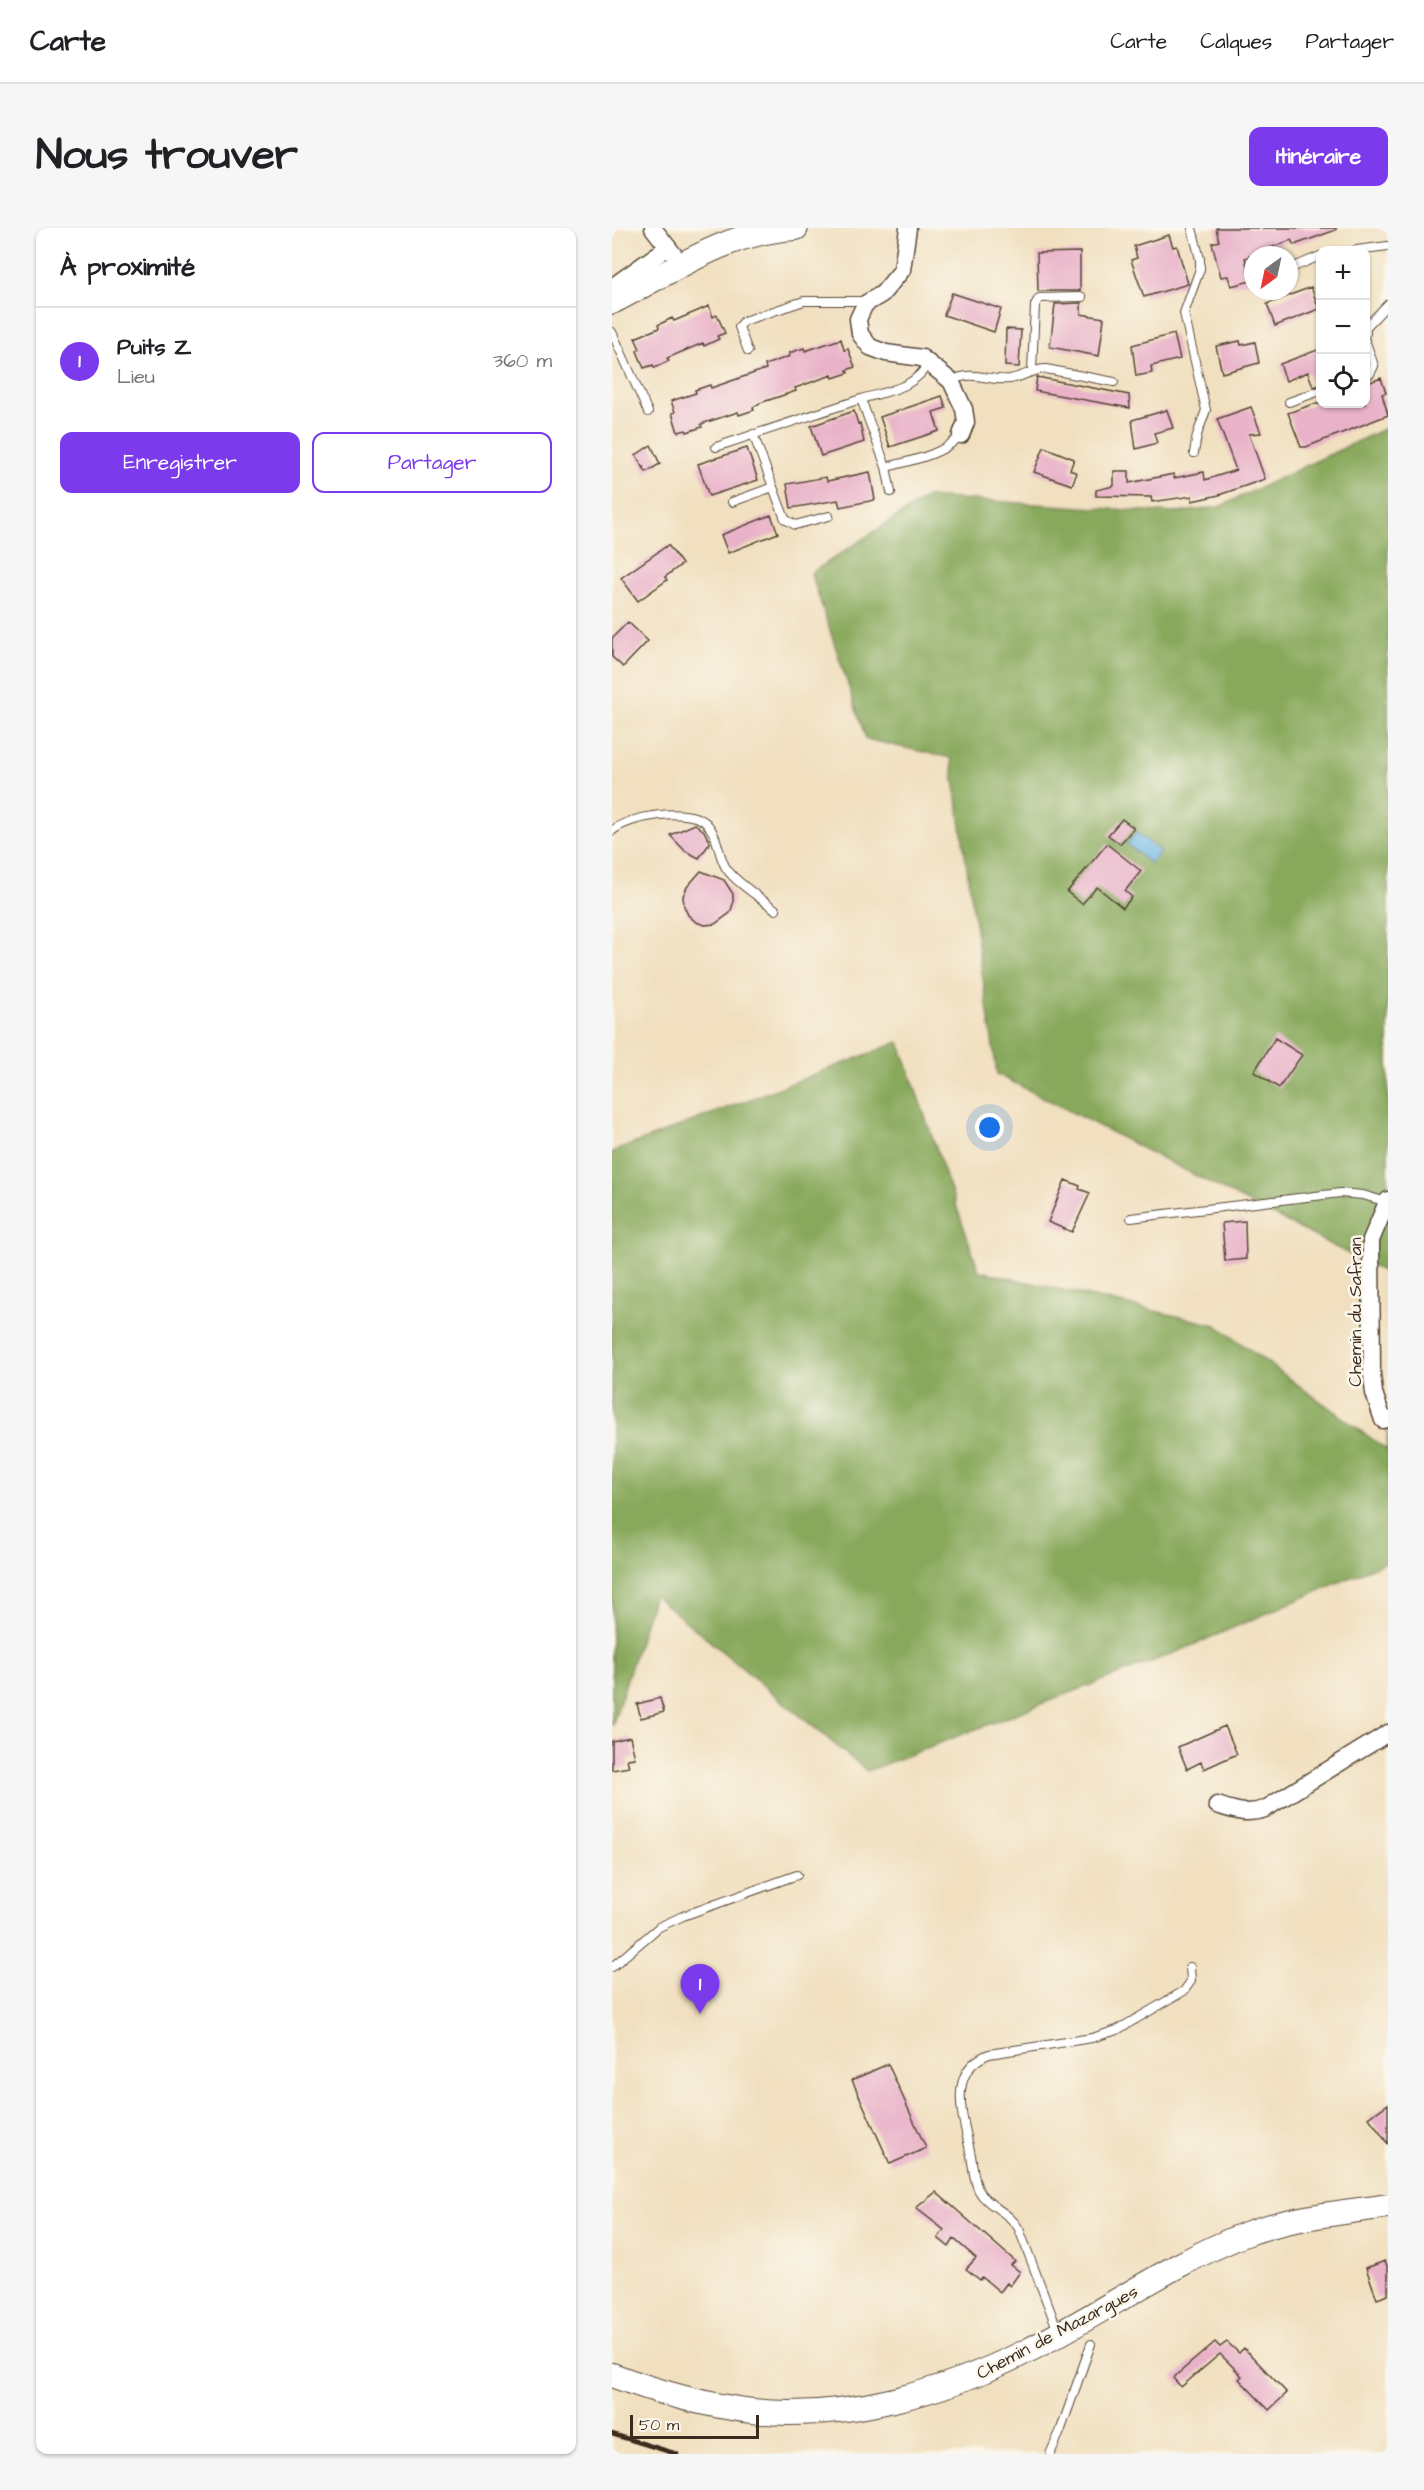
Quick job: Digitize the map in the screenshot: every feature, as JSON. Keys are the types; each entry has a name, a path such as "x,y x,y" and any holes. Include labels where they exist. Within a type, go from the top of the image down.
{"main road":[{"path":"612,302 675,256 705,251 757,234 796,228"},
{"name":"Chemin de Mazargues","path":"612,2375 697,2402 753,2411 805,2412 858,2408 963,2381 1059,2334 1201,2253 1248,2233 1294,2220 1388,2206"}],"street":[{"path":"612,287 675,256 653,228"},
{"path":"908,228 902,270 882,294 865,304 858,319 860,334 870,347 886,354 922,358 930,362 951,381 964,409 966,422 961,435"},
{"name":"Chemin du Safran","path":"1388,1201 1371,1240 1374,1393 1383,1420 1388,1419"},
{"path":"1217,1805 1240,1813 1251,1814 1265,1809 1388,1733"}],"lane":[{"path":"1192,228 1200,259 1200,269 1184,313 1206,410 1197,435 1194,453"},
{"path":"1370,248 1388,246"},
{"path":"1298,265 1316,258"},
{"path":"1032,370 1035,304 1039,298 1082,297"},
{"path":"748,351 740,327 740,323 744,321 804,301 860,301 865,304"},
{"path":"1370,323 1388,304"},
{"path":"612,332 648,412"},
{"path":"1370,355 1374,366 1370,374"},
{"path":"716,447 909,385 921,376 930,362"},
{"path":"951,381 962,375 972,374 1007,379 1016,378 1032,370 1046,369 1114,382"},
{"path":"1289,402 1316,392"},
{"path":"861,399 886,467 891,492"},
{"path":"753,434 785,519 795,525 830,516"},
{"path":"886,467 938,453 961,435"},
{"path":"732,502 773,487"},
{"path":"612,831 617,826 649,816 690,816 704,822 718,840 720,853 727,869 776,910"},
{"path":"1131,1218 1340,1193 1363,1195 1388,1201"},
{"path":"612,1966 658,1927 797,1875"},
{"path":"1059,2334 1019,2229 1015,2222 987,2201 977,2186 960,2101 961,2084 969,2068 979,2058 989,2054 1092,2038 1117,2030 1184,1991 1191,1981 1191,1967"},
{"path":"1050,2454 1091,2344"}],"green space":[{"path":"1388,427 1388,1274 997,1074 951,758 866,739 811,573 927,497 1175,513 1219,507"},
{"path":"899,1042 979,1271 1216,1325 1387,1450 1388,1421 1388,1561 1179,1651 867,1771 654,1595 612,1726 612,1152"}],"water":[{"path":"1136,832 1160,852 1150,863 1127,844"}],"building":[{"path":"1216,228 1336,228 1336,230 1294,245 1291,240 1276,246 1244,246 1244,283 1231,286 1228,276 1221,277 1216,259 1212,243 1219,241"},
{"path":"1169,235 1173,247 1177,246 1188,284 1144,297 1131,260 1137,258 1134,246"},
{"path":"1080,252 1080,291 1038,291 1037,253"},
{"path":"1311,287 1316,301 1316,310 1275,326 1267,304 1277,300 1298,300 1298,292"},
{"path":"952,293 1001,309 994,332 944,315"},
{"path":"1081,303 1081,314 1104,318 1099,356 1050,347 1055,304"},
{"path":"709,306 713,317 717,315 725,333 717,336 719,339 667,358 669,361 654,368 653,365 644,368 637,351 640,349 635,338 659,328 658,325 672,318 674,321"},
{"path":"1006,329 1021,330 1019,367 1005,366"},
{"path":"1174,334 1180,359 1151,366 1152,373 1136,376 1132,345"},
{"path":"841,339 844,350 848,349 855,367 847,370 848,373 833,378 832,375 795,388 796,391 760,403 753,407 754,410 739,415 738,412 701,424 702,427 687,432 686,430 678,432 671,401 696,393 695,390 710,385 711,388 766,369 765,365 790,356 789,353 804,348 805,351"},
{"path":"1240,341 1241,345 1255,342 1259,363 1222,373 1216,346"},
{"path":"1316,350 1316,386 1313,387 1308,372 1286,381 1280,364"},
{"path":"1037,377 1129,395 1130,408 1035,391"},
{"path":"1381,378 1386,393 1382,394 1388,415 1301,447 1288,413 1314,404 1316,408 1370,408 1370,382"},
{"path":"942,396 946,408 933,412 939,431 890,447 880,417"},
{"path":"1251,407 1261,433 1249,434 1265,479 1219,495 1192,501 1192,496 1152,502 1151,497 1096,496 1096,490 1114,486 1114,471 1129,471 1129,483 1174,474 1174,478 1204,472 1205,480 1236,470 1217,419"},
{"path":"1167,410 1173,428 1154,433 1157,443 1136,449 1132,420"},
{"path":"854,411 858,424 860,423 864,442 821,456 811,426"},
{"path":"651,445 660,464 646,472 636,455"},
{"path":"1044,447 1074,459 1070,470 1077,473 1072,485 1034,472"},
{"path":"747,448 758,480 709,496 698,464"},
{"path":"870,472 875,500 840,507 838,500 791,508 787,484 826,477 827,481"},
{"path":"771,515 778,533 728,553 721,535"},
{"path":"668,545 682,564 665,577 667,580 638,601 621,578"},
{"path":"628,622 648,641 623,667 612,657 612,638"},
{"path":"1122,819 1134,828 1120,844 1108,835"},
{"path":"695,824 704,831 710,843 699,858 685,851 670,835"},
{"path":"1107,844 1141,871 1125,891 1132,897 1123,908 1097,887 1082,904 1067,892"},
{"path":"701,871 724,880 733,894 730,913 715,924 705,925 696,922 688,915 684,906 683,896 687,887"},
{"path":"1275,1038 1302,1055 1279,1088 1254,1072"},
{"path":"1065,1180 1090,1193 1072,1232 1048,1222"},
{"path":"1245,1221 1246,1259 1225,1261 1222,1223"},
{"path":"660,1698 664,1712 641,1718 637,1704"},
{"path":"1225,1726 1237,1754 1204,1769 1201,1762 1187,1769 1178,1747"},
{"path":"630,1737 635,1758 627,1759 629,1767 612,1770 612,1741"},
{"path":"888,2064 926,2148 890,2164 852,2080"},
{"path":"1388,2104 1388,2144 1369,2118"},
{"path":"936,2192 1015,2261 1011,2265 1020,2272 1010,2286 1007,2283 1000,2292 982,2277 980,2280 966,2269 976,2258 954,2239 949,2247 938,2238 944,2230 916,2208"},
{"path":"1385,2261 1388,2269 1388,2295 1377,2299 1366,2268"},
{"path":"1215,2342 1220,2347 1227,2342 1239,2353 1244,2348 1287,2393 1269,2410 1239,2379 1242,2376 1220,2354 1181,2387 1173,2378"}],"railway":[{"path":"612,2434 677,2454"}],"place":[{"name":"Puits Z","path":"700,2014"}]}
